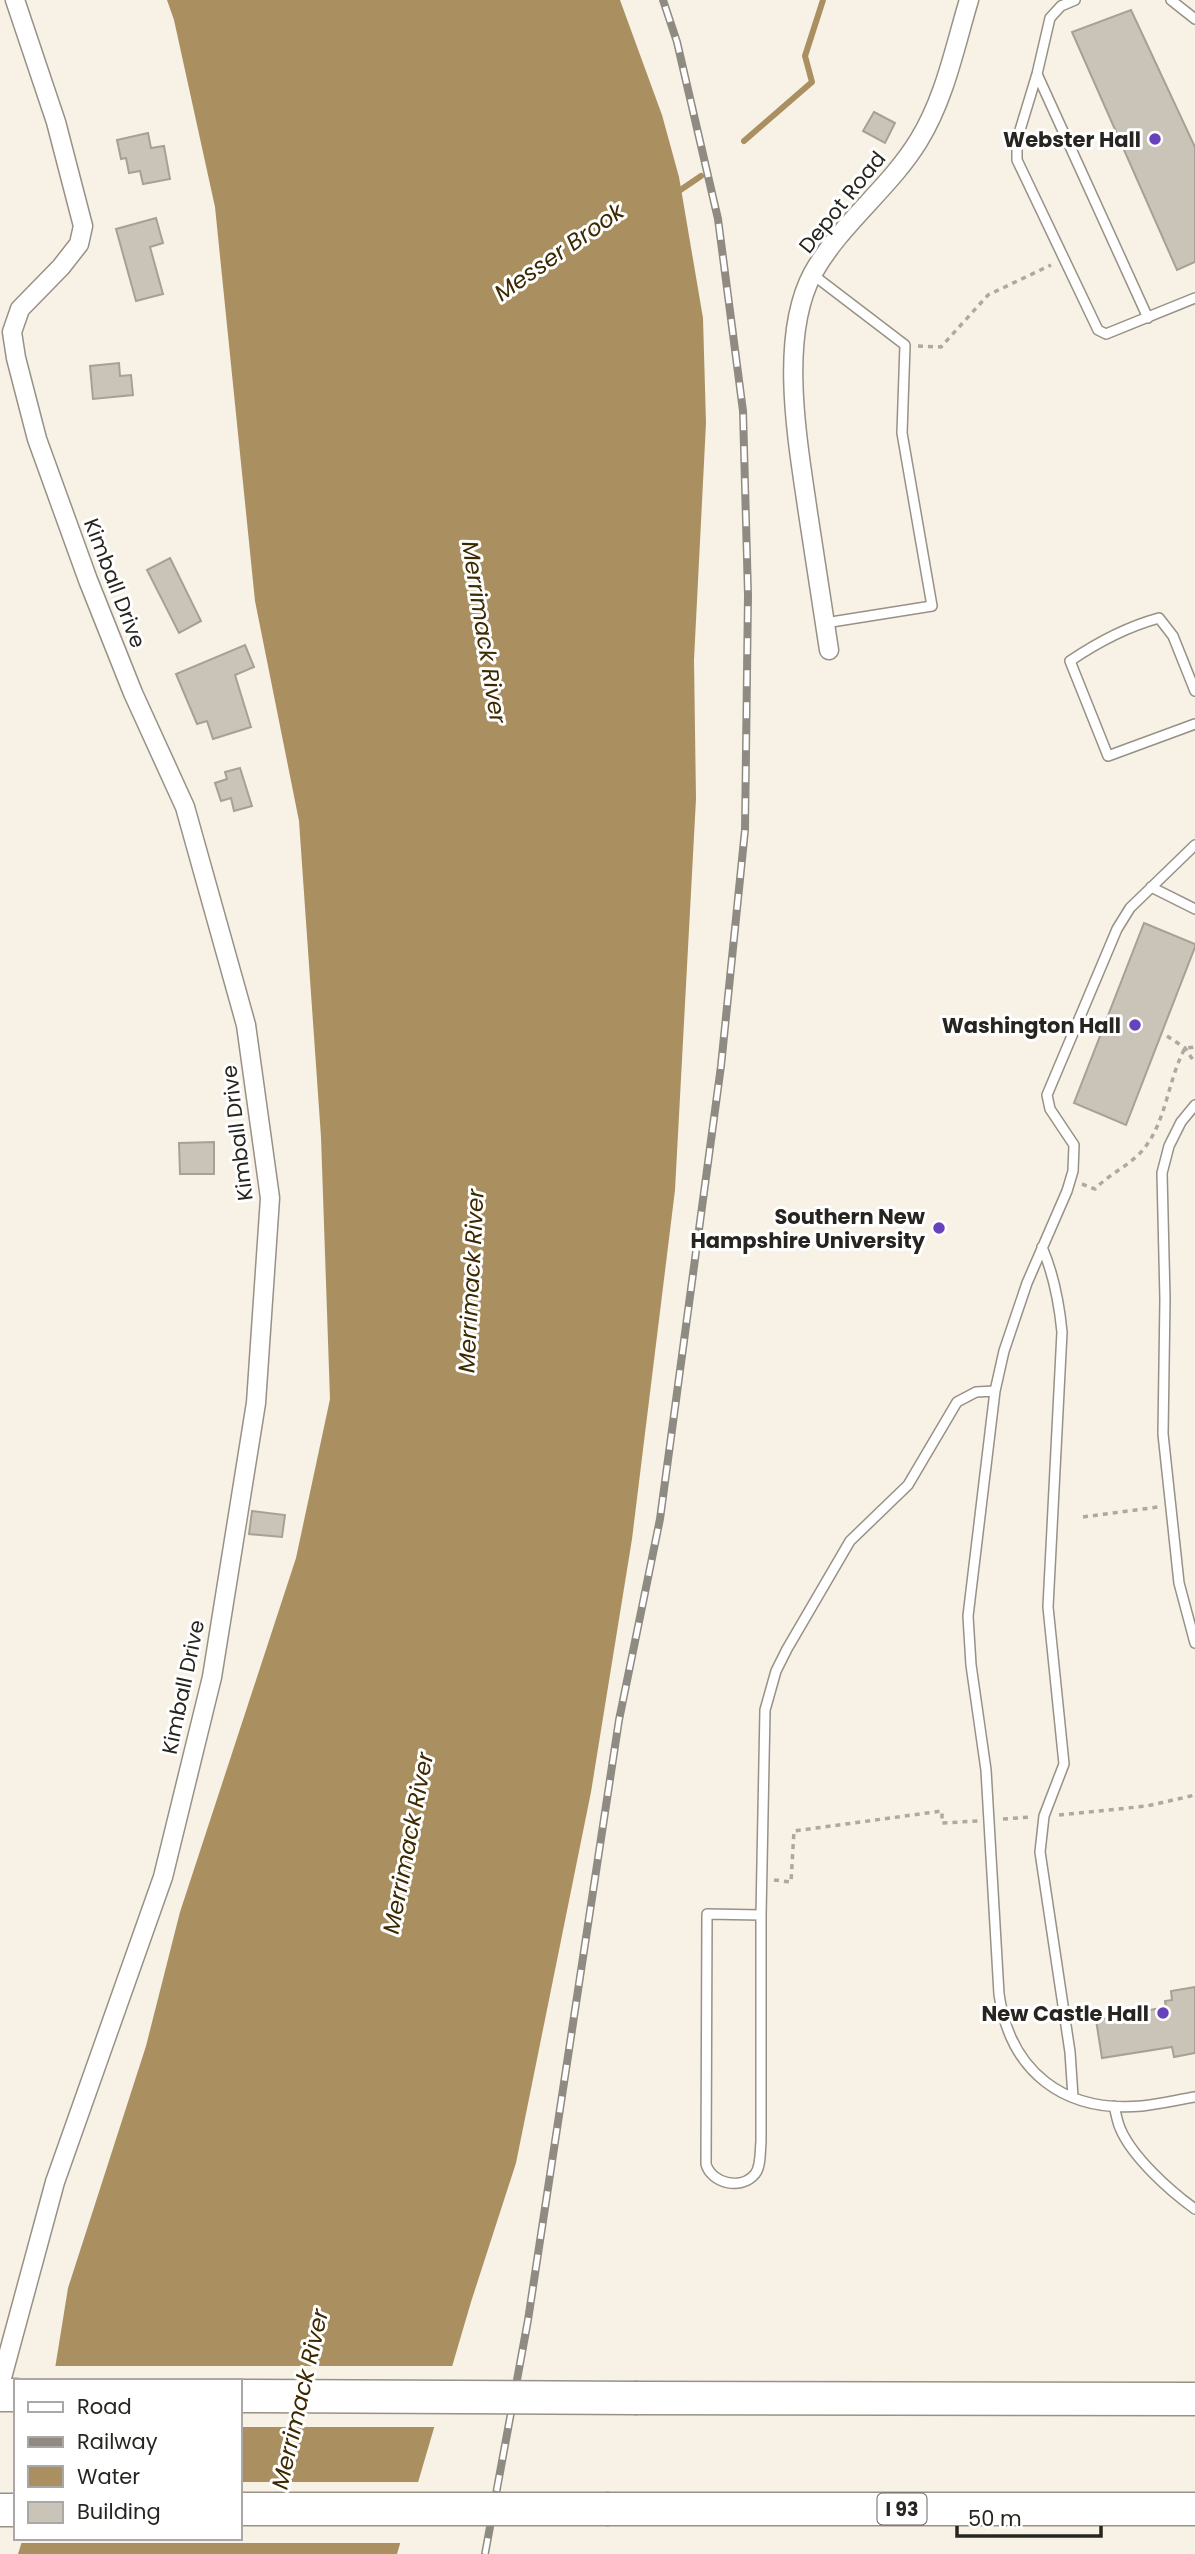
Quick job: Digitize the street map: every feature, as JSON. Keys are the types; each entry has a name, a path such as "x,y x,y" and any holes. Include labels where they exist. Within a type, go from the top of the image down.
{"highway":[{"path":"242,2396 1195,2399"},
{"name":"I 93","path":"242,2509 1195,2508"}],"street":[{"name":"Kimball Drive","path":"0,2385 55,2182 163,1877 212,1677 256,1403 270,1198 246,1025 185,807 133,693 88,580 37,439 16,358 12,332 20,309 61,267 79,244 83,226 56,122 15,0"},
{"name":"Depot Road","path":"829,650 800,458 792,375 799,319 812,274 920,139 943,87 969,0"}],"lane":[{"path":"1075,0 1060,6 1051,18 1017,140 1017,160 1098,330 1106,334 1195,298"},
{"path":"1171,0 1195,19"},
{"path":"1037,74 1148,318"},
{"path":"812,274 905,345 902,433 932,606 825,623"},
{"path":"1195,691 1173,636 1159,618 1137,624 1096,643 1070,661 1108,756 1195,724"},
{"path":"1195,845 1130,908 1117,929 1047,1095 1050,1110 1074,1145 1076,1155 1071,1179 1014,1317 995,1391 968,1616 971,1665 986,1770 999,1994 1014,2048 1046,2083 1095,2104 1142,2106 1195,2097"},
{"path":"1151,887 1195,909"},
{"path":"1195,1105 1181,1122 1169,1146 1162,1173 1165,1299 1163,1434 1179,1583 1195,1643"},
{"path":"1042,1247 1052,1270 1059,1299 1062,1332 1048,1607 1064,1756 1060,1779 1044,1816 1040,1852 1070,2052 1073,2096"},
{"path":"761,1915 706,1914 706,2164 708,2171 717,2181 731,2183 753,2177 758,2171 759,2161 765,1710 776,1671 838,1558 862,1527 908,1485 957,1402 975,1392 995,1391"},
{"path":"1114,2106 1120,2128 1133,2148 1161,2180 1195,2209"}],"path":[{"path":"905,345 941,347 988,295 1063,260"},
{"path":"1167,1036 1185,1048 1195,1063"},
{"path":"1185,1048 1195,1046"},
{"path":"1071,1179 1095,1189 1145,1146 1162,1115 1176,1065 1185,1048"},
{"path":"1083,1517 1170,1505"},
{"path":"1003,1819 1147,1807 1195,1795"},
{"path":"776,1880 791,1882 794,1831 865,1819 942,1811 942,1823 969,1821"}],"water":[{"name":"Merrimack River","path":"167,0 620,0 662,115 679,177 703,318 706,423 694,660 696,799 675,1190 632,1539 591,1792 516,2163 471,2302 397,2554 18,2554 22,2540 242,2540 242,2379 53,2379 68,2288 146,2046 180,1912 296,1558 330,1399 321,1137 299,821 255,601 215,207 174,20"}],"pier":[{"path":"52,2366 456,2366 438,2427 242,2427 242,2379 50,2379"},
{"path":"242,2482 422,2482 404,2543 18,2543 19,2540 242,2540"}],"building":[{"name":"Webster Hall","path":"1131,10 1195,147 1195,262 1177,270 1072,32"},
{"path":"874,112 895,123 885,143 863,131"},
{"path":"148,133 151,148 164,146 170,179 143,184 140,171 129,173 126,158 121,159 117,140"},
{"path":"156,218 163,243 150,247 163,294 136,301 116,229"},
{"path":"119,363 120,376 131,375 133,395 93,399 90,366"},
{"path":"170,558 201,621 179,633 147,570"},
{"path":"245,645 254,667 235,675 251,727 213,739 207,721 197,724 176,674"},
{"path":"240,768 252,806 234,811 231,798 221,801 215,783 227,779 225,772"},
{"name":"Washington Hall","path":"1144,923 1195,944 1195,947 1126,1125 1074,1103"},
{"path":"214,1142 214,1174 180,1174 179,1143"},
{"path":"252,1511 285,1515 282,1537 249,1534"},
{"name":"New Castle Hall","path":"1195,1987 1195,2053 1174,2057 1172,2047 1102,2058 1096,2020 1166,2007 1165,2001 1172,2000 1171,1991"}],"waterway":[{"name":"Messer Brook","path":"744,141 812,82 805,56 823,0"},
{"name":"Messer Brook","path":"676,193 701,176"}],"railway":[{"path":"485,2554 528,2320 619,1720 660,1519 721,1066 745,830 748,595 743,411 718,219 677,42 663,0"}],"place":[{"name":"Webster Hall","path":"1155,139"},
{"name":"Washington Hall","path":"1135,1025"},
{"name":"Southern New Hampshire University","path":"939,1228"},
{"name":"New Castle Hall","path":"1163,2013"}]}
